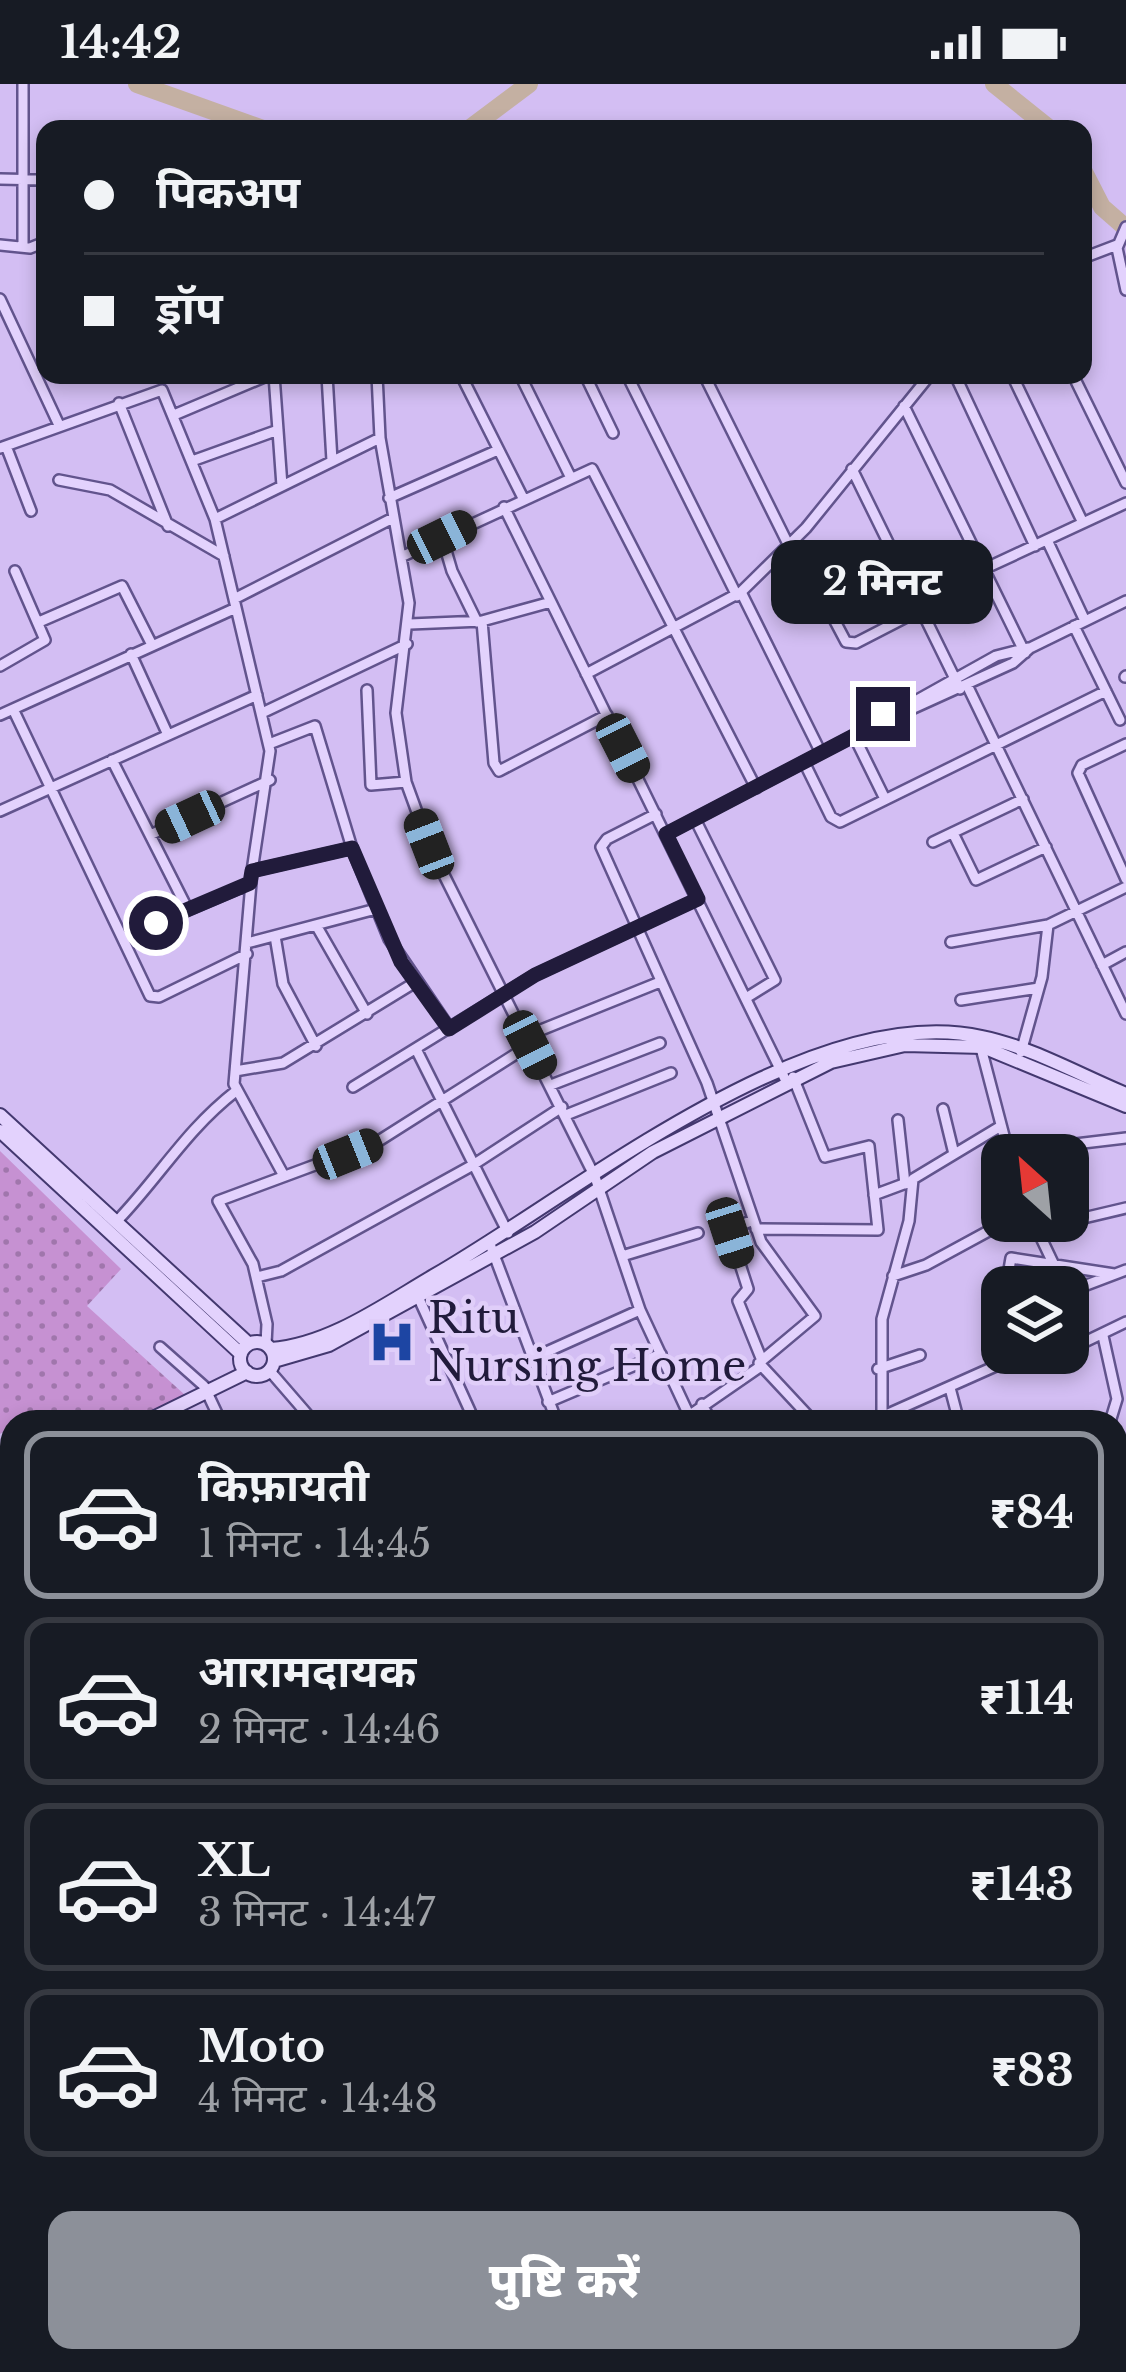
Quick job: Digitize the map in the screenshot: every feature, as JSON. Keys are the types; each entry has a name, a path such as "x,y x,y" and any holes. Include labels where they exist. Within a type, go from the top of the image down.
{"street":[{"path":"23,84 19,180 23,246"},
{"path":"0,179 36,180"},
{"path":"1126,227 1118,244 1126,290"},
{"path":"0,245 36,244"},
{"path":"1092,254 1118,244"},
{"path":"0,299 36,376"},
{"path":"40,384 59,425"},
{"path":"173,415 250,384"},
{"path":"273,384 281,486"},
{"path":"327,384 332,461"},
{"path":"377,384 380,438 410,624 396,713 406,782 429,844 597,1183 640,1310 681,1410"},
{"path":"469,384 524,498"},
{"path":"524,384 570,476"},
{"path":"589,384 613,433"},
{"path":"632,384 821,753"},
{"path":"709,384 846,642 856,643 922,609"},
{"path":"586,674 739,594 791,544 922,384"},
{"path":"959,384 1035,546"},
{"path":"1016,384 1084,523"},
{"path":"1077,384 1126,483"},
{"path":"32,512 3,447 160,389 215,519 269,744 270,780 251,877 235,1071 236,1090 284,1177"},
{"path":"119,403 169,527"},
{"path":"904,406 1026,650"},
{"path":"192,461 278,430"},
{"path":"215,519 380,438"},
{"path":"389,498 498,450"},
{"path":"401,557 587,468 596,472 756,788"},
{"path":"852,469 955,677 997,744 1126,1014"},
{"path":"59,479 95,483 224,556"},
{"path":"984,569 1126,502"},
{"path":"504,507 825,1157 869,1146 876,1232 755,1225 729,1230 748,1289 738,1301 761,1362 803,1410"},
{"path":"0,715 235,604 393,518"},
{"path":"442,537 452,571 479,621 499,771 607,715"},
{"path":"1047,540 1085,621"},
{"path":"0,667 42,644 39,622 15,571"},
{"path":"39,622 122,586 152,645"},
{"path":"666,834 1126,601"},
{"path":"410,624 479,621 551,602"},
{"path":"1074,626 1120,720"},
{"path":"262,713 407,644"},
{"path":"858,734 883,714 955,677 1026,650"},
{"path":"131,654 168,735"},
{"path":"368,690 370,782 377,788 406,782"},
{"path":"803,762 836,823 1106,691"},
{"path":"0,811 257,694"},
{"path":"13,709 154,998 275,936 376,909"},
{"path":"269,744 315,726 376,909 414,983 449,1029"},
{"path":"858,734 885,800"},
{"path":"951,942 1048,925 1126,883 1078,773 1082,765 1125,747"},
{"path":"112,760 188,910"},
{"path":"150,835 270,780"},
{"path":"933,842 1023,799"},
{"path":"656,814 601,847 715,1112 755,1225 776,1268 815,1316 694,1410"},
{"path":"695,819 774,978 771,986 746,998"},
{"path":"953,832 976,880 1046,847"},
{"path":"124,937 251,877 352,848"},
{"path":"353,1087 417,1051 503,992 698,899"},
{"path":"316,925 367,1014"},
{"path":"1020,1056 1040,988 1048,925"},
{"path":"275,936 283,984 316,1046"},
{"path":"1102,964 1126,952"},
{"path":"169,1410 247,1372 261,1375 270,1356 257,1277 218,1201 377,1142 442,1103 528,1041 660,982"},
{"path":"235,1071 268,1068 316,1046 414,983"},
{"path":"961,1000 1040,988"},
{"path":"551,1085 660,1042"},
{"path":"981,1042 1002,1134"},
{"path":"0,1131 245,1349 270,1356 416,1292 715,1112 787,1076 875,1049 981,1042 1126,1094"},
{"path":"417,1051 508,1233"},
{"path":"1020,1056 1126,1106"},
{"path":"257,1277 281,1271 564,1111 670,1073"},
{"path":"117,1221 159,1175 186,1132 236,1090"},
{"path":"943,1109 954,1154"},
{"path":"0,1114 117,1221 245,1349 247,1372"},
{"path":"881,1410 878,1369 882,1319 909,1221 909,1182 898,1120"},
{"path":"874,1195 909,1182 1000,1126"},
{"path":"1089,1143 1126,1138"},
{"path":"492,1250 508,1233 597,1183"},
{"path":"1089,1215 1126,1208"},
{"path":"622,1256 698,1233"},
{"path":"893,1276 926,1265 981,1235"},
{"path":"1043,1242 1054,1265"},
{"path":"492,1250 551,1410"},
{"path":"1010,1266 1011,1258 1114,1274"},
{"path":"1089,1284 1126,1270"},
{"path":"416,1292 470,1410"},
{"path":"533,1358 640,1310"},
{"path":"1089,1341 1126,1322"},
{"path":"1102,1336 1117,1399 1114,1410"},
{"path":"160,1347 208,1391 216,1410"},
{"path":"548,1402 661,1354"},
{"path":"878,1369 920,1355"},
{"path":"270,1356 306,1410"},
{"path":"1112,1370 1126,1370"},
{"path":"897,1410 981,1373"},
{"path":"950,1388 956,1410"},
{"path":"702,1404 705,1410"}],"shaded area":[{"path":"0,1151 121,1269 87,1306 185,1395 153,1410 0,1410"}],"waterway":[{"path":"137,84 238,120"},
{"path":"481,120 529,84"},
{"path":"994,84 1039,120"},
{"path":"1092,188 1102,207 1126,228"}],"place":[{"name":"Ritu Nursing Home","path":"392,1342"}],"route":[{"path":"156,923 250,883 252,871 352,848 401,962 449,1029 535,975 698,899 666,834 863,731 883,714"}]}
